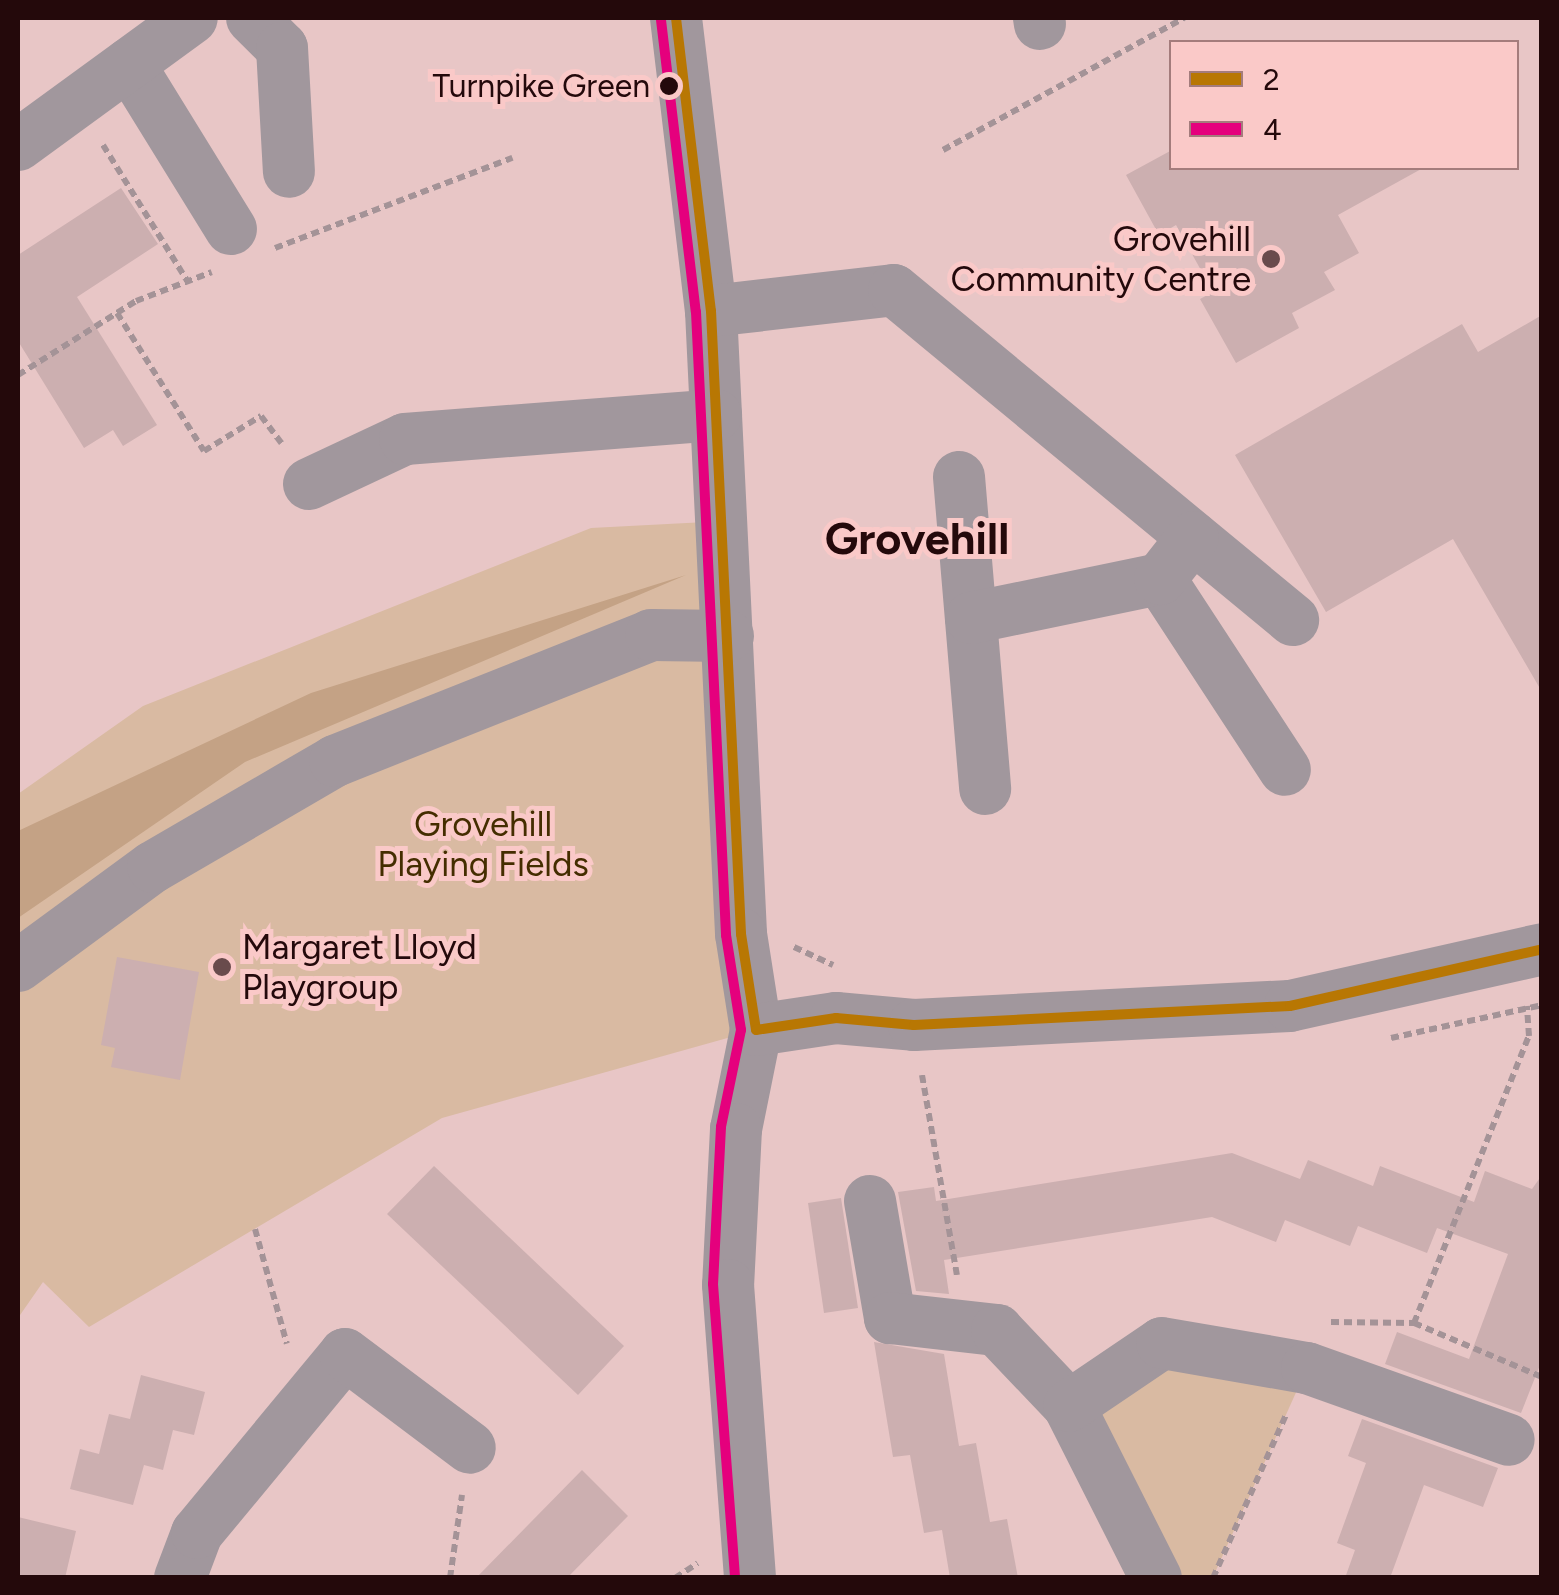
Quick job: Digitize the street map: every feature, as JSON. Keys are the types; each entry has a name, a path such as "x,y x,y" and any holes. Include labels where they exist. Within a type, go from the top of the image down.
{"street":[{"path":"19,140 192,18"},
{"path":"252,18 282,48 289,172"},
{"path":"676,18 712,311 741,934 756,1030 736,1129 728,1285 750,1578"},
{"path":"130,64 231,229"},
{"path":"712,311 894,290 1293,620"},
{"path":"309,484 405,439 716,415"},
{"path":"959,476 985,789"},
{"path":"971,618 1160,578 1193,537"},
{"path":"1160,578 1285,770"},
{"path":"18,966 153,867 335,761 651,635 728,636"},
{"path":"756,1030 836,1018 914,1025 1290,1006 1535,951"},
{"path":"870,1201 890,1318 964,1320 996,1330 1068,1406 1156,1578"},
{"path":"1068,1406 1162,1343 1308,1368 1509,1440"},
{"path":"180,1578 197,1533 345,1354 470,1448"}],"path":[{"path":"943,150 1184,18"},
{"path":"97,136 188,282"},
{"path":"118,313 204,451 261,416 309,484"},
{"path":"1414,1322 1529,1036 1535,951"},
{"path":"914,1025 964,1320"},
{"path":"255,1229 304,1404"},
{"path":"450,1578 470,1448"}],"green space":[{"name":"Grovehill Playing Fields","path":"725,521 756,1030 442,1118 89,1327 43,1282 18,1318 18,794 143,706 591,528"},
{"path":"1162,1343 1307,1368 1213,1577 1156,1577 1069,1406"}],"shaded area":[{"path":"686,575 245,762 18,918 18,831 311,693"}],"building":[{"name":"Grovehill Community Centre","path":"1169,152 1169,170 1419,170 1338,215 1359,253 1324,272 1335,290 1292,313 1299,328 1236,363 1200,299 1213,292 1176,225 1159,235 1126,175"},
{"path":"121,188 158,244 77,297 157,425 123,446 113,430 84,448 18,341 18,255"},
{"path":"1542,315 1542,692 1453,539 1326,612 1235,455 1462,324 1478,352"},
{"path":"117,957 199,972 180,1080 111,1067 115,1048 101,1045"},
{"path":"1232,1153 1300,1179 1308,1160 1373,1186 1380,1166 1474,1202 1485,1171 1532,1189 1542,1175 1542,1360 1521,1413 1385,1364 1397,1332 1469,1359 1508,1254 1437,1228 1427,1253 1358,1226 1350,1246 1285,1220 1276,1242 1212,1217 944,1260 949,1294 916,1291 898,1192 934,1187 936,1201"},
{"path":"434,1166 624,1346 578,1395 387,1214"},
{"path":"841,1198 858,1308 824,1313 808,1203"},
{"path":"874,1342 944,1354 959,1446 976,1443 990,1522 1007,1519 1018,1578 950,1578 942,1530 924,1533 910,1455 893,1457"},
{"path":"141,1375 205,1392 194,1435 173,1430 163,1470 144,1465 133,1505 70,1489 80,1449 99,1454 109,1414 130,1419"},
{"path":"1362,1419 1498,1468 1483,1507 1424,1485 1390,1578 1345,1578 1355,1550 1337,1543 1366,1463 1348,1456"},
{"path":"582,1470 628,1516 567,1578 476,1578"},
{"path":"18,1517 76,1531 65,1578 18,1578"}],"transit line":[{"name":"2","path":"676,18 711,311 741,934 756,1030 836,1018 914,1025 1290,1006 1542,949"},
{"name":"4","path":"661,20 696,312 726,935 741,1030 721,1127 713,1284 735,1578"}],"place":[{"name":"Turnpike Green","path":"669,86"},
{"name":"Grovehill Community Centre","path":"1271,259"},
{"name":"Margaret Lloyd Playgroup","path":"222,967"}],"district":[{"name":"Grovehill","path":"917,539"}]}
